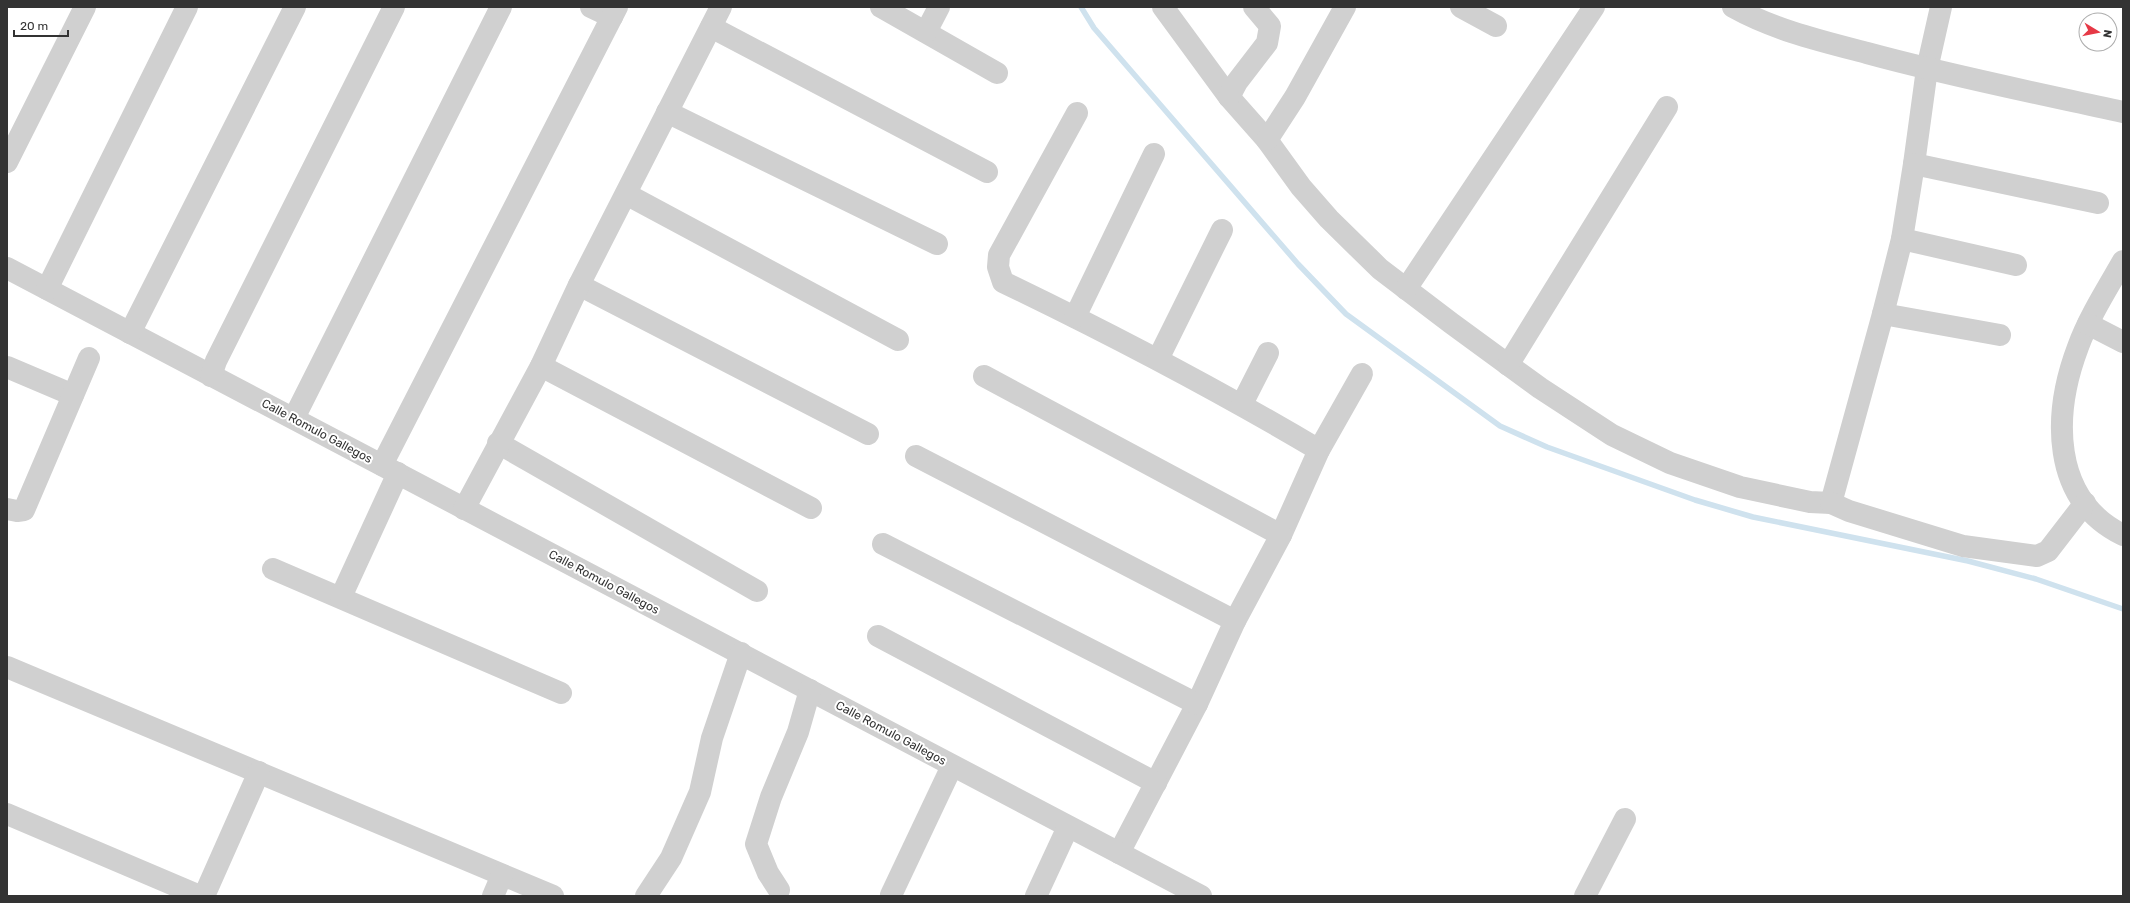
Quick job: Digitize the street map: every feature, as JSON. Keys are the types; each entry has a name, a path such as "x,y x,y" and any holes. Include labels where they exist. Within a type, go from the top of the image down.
{"street":[{"path":"7,162 84,7"},
{"path":"47,289 187,7"},
{"path":"130,332 295,7"},
{"path":"210,376 216,361 394,7"},
{"path":"294,418 501,7"},
{"path":"341,597 390,470 614,12 591,7"},
{"path":"464,509 541,366 579,285 721,7"},
{"path":"881,7 997,73"},
{"path":"926,32 939,7"},
{"path":"1163,7 1229,97 1267,140 1301,187 1329,219 1380,269 1540,388 1612,435 1670,463 1746,488 1810,502 1831,503 1849,511 1963,546 2036,556 2048,551 2085,503"},
{"path":"1229,97 1237,82 1267,43 1270,26 1254,7"},
{"path":"1267,140 1295,98 1345,7"},
{"path":"1461,7 1496,26"},
{"path":"1406,289 1594,7"},
{"path":"1733,7 1758,21 1806,36 1927,69 2123,112"},
{"path":"1831,503 1902,239 1927,69 1940,7"},
{"path":"711,27 988,172"},
{"path":"1508,365 1667,107"},
{"path":"667,112 937,244"},
{"path":"1077,113 999,255 998,267 1002,282 1158,359 1242,404 1319,450"},
{"path":"1075,317 1154,154"},
{"path":"1914,164 2098,203"},
{"path":"626,194 898,340"},
{"path":"1158,359 1222,230"},
{"path":"1902,239 2016,265"},
{"path":"2123,261 2088,324 2077,349 2063,405 2061,424 2062,442 2070,479 2085,503 2107,524 2123,535"},
{"name":"Calle Romulo Gallegos","path":"7,268 1201,896"},
{"path":"579,285 868,434"},
{"path":"1883,314 2000,335"},
{"path":"2088,324 2123,342"},
{"path":"1242,404 1268,353"},
{"path":"7,509 17,511 24,510 89,358"},
{"path":"541,366 811,508"},
{"path":"7,367 73,395"},
{"path":"1119,853 1197,704 1235,621 1281,535 1319,450 1362,374"},
{"path":"984,376 1281,535"},
{"path":"498,444 757,591"},
{"path":"916,456 1235,621"},
{"path":"883,544 1197,704"},
{"path":"273,569 561,693"},
{"path":"878,636 1156,783"},
{"path":"646,896 671,858 700,792 712,738 741,654"},
{"path":"8,670 259,772 553,896"},
{"path":"779,890 768,873 756,844 771,797 798,732 810,690"},
{"path":"891,895 952,766"},
{"path":"204,896 259,772"},
{"path":"7,814 200,896"},
{"path":"1585,896 1625,819"},
{"path":"1036,896 1068,827"},
{"path":"493,896 502,875"}],"waterway":[{"path":"1081,7 1094,28 1298,264 1346,314 1500,426 1547,447 1695,500 1753,517 1968,561 2036,579 2123,609"}]}
